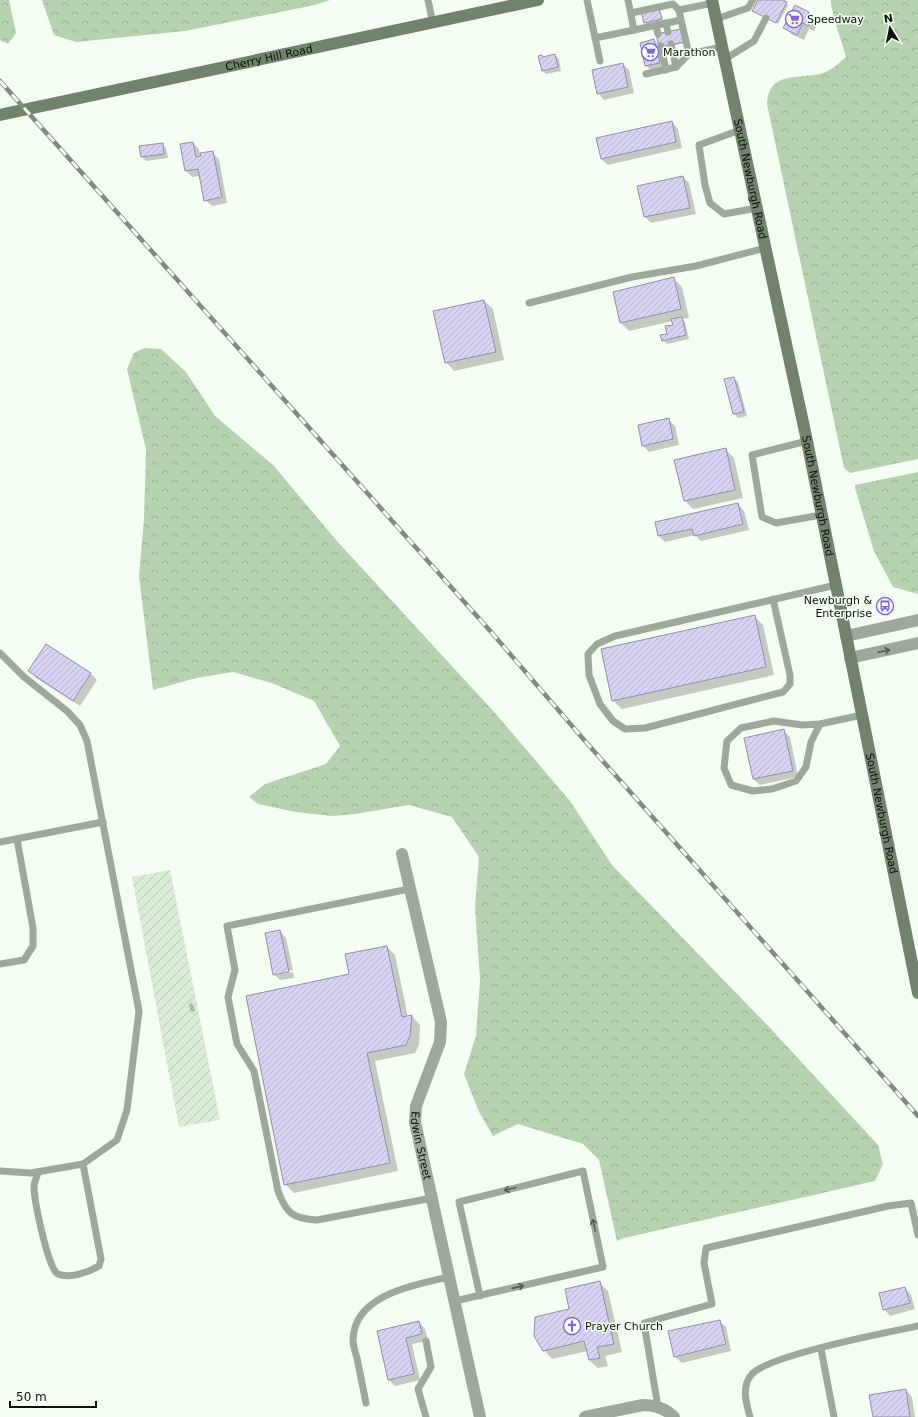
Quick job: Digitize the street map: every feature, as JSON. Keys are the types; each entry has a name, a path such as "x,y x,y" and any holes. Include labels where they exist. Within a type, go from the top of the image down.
{"main road":[{"name":"Cherry Hill Road","path":"0,115 433,24 523,2 538,0"},
{"name":"South Newburgh Road","path":"713,1 807,441 918,993"}],"street":[{"path":"846,636 918,620"},
{"path":"850,658 918,643"},
{"name":"Edwin Street","path":"402,854 441,1022 440,1042 416,1106 415,1113 480,1417"},
{"path":"585,1417 643,1405 664,1409 674,1417"}],"lane":[{"path":"428,0 433,24"},
{"path":"587,0 600,61"},
{"path":"628,0 634,30"},
{"path":"716,19 748,8 753,0"},
{"path":"679,10 713,1"},
{"path":"631,13 673,4 679,10 689,54"},
{"path":"646,74 676,68 689,54 724,53 754,41 766,18"},
{"path":"595,38 681,20"},
{"path":"666,23 668,32"},
{"path":"656,26 658,34"},
{"path":"671,44 676,68"},
{"path":"661,46 666,70"},
{"path":"740,130 699,145 705,185 710,203 724,214 757,208"},
{"path":"529,303 632,277 696,266 765,248"},
{"path":"807,441 752,455 762,517 776,523 821,515"},
{"path":"773,599 790,675 790,684 783,692 645,728 625,729 613,721 600,704 589,675 588,661 588,654 597,644 615,636 773,599 836,586"},
{"path":"0,652 24,677 67,711 80,725 87,741 139,1011 127,1110 117,1140 83,1164 38,1172 0,1171"},
{"path":"820,724 811,742 806,767 796,781 772,789 752,791 731,785 724,768 727,741 741,728 774,720 802,725 820,724 862,715"},
{"path":"0,842 103,822"},
{"path":"0,964 24,960 33,946 34,928 17,839"},
{"path":"410,889 226,926 235,970 228,997 237,1044 254,1071 278,1191 284,1206 293,1215 305,1220 317,1220 432,1198"},
{"path":"38,1172 34,1186 46,1252 52,1269 58,1274 72,1275 91,1271 99,1266 101,1260 83,1164"},
{"path":"455,1301 480,1296 603,1267 583,1171 459,1202 480,1296"},
{"path":"658,1407 644,1323 712,1304 704,1263 706,1248 888,1206 911,1203 918,1235"},
{"path":"366,1403 353,1340 356,1326 364,1310 379,1300 415,1284 449,1277"},
{"path":"750,1417 745,1401 746,1384 752,1373 769,1363 859,1338 918,1326"},
{"path":"426,1341 431,1367 418,1389 426,1417"},
{"path":"821,1349 834,1417"}],"green space":[{"path":"0,0 9,0 16,33 8,44 0,40"},
{"path":"42,0 330,0 315,5 185,31 76,42 54,35"},
{"path":"831,0 918,0 918,459 850,473 844,468 767,104 769,93 773,86 779,81 787,78 826,72 846,57 831,5"},
{"path":"144,348 161,349 186,372 215,416 273,465 336,540 495,713 570,801 612,865 770,1028 878,1145 883,1164 875,1181 624,1238 617,1241 599,1160 583,1144 518,1124 493,1136 479,1112 464,1074 476,1036 480,980 475,907 479,857 452,817 409,805 355,814 331,816 296,812 258,804 249,797 265,784 326,764 340,746 314,701 272,683 233,672 196,678 153,690 139,576 144,519 146,449 127,369 134,353"},
{"path":"918,472 918,594 893,587 874,551 855,485"},
{"path":"170,870 220,1120 179,1127 132,877"}],"building":[{"path":"758,0 783,0 787,2 776,23 752,11"},
{"path":"795,5 809,12 807,16 812,18 808,26 803,23 797,35 783,28"},
{"path":"659,8 662,19 644,23 641,12"},
{"path":"681,29 684,42 659,47 656,34"},
{"path":"654,39 660,63 645,66 640,43"},
{"path":"555,54 558,67 542,71 538,56 542,55 543,57"},
{"path":"623,63 628,87 597,94 592,70"},
{"path":"672,121 676,142 601,159 596,138"},
{"path":"193,142 196,157 201,156 200,153 213,151 222,197 204,201 198,169 185,171 180,144"},
{"path":"163,143 164,154 141,157 139,146"},
{"path":"683,176 690,208 644,217 637,186"},
{"path":"674,277 681,309 620,323 613,292"},
{"path":"484,300 496,352 445,363 433,311"},
{"path":"682,317 686,335 662,341 660,335 667,334 665,326 673,325 671,319"},
{"path":"734,377 744,412 733,414 724,379"},
{"path":"669,418 673,439 642,446 638,425"},
{"path":"726,448 735,490 684,501 674,460"},
{"path":"738,503 743,524 694,536 692,529 658,536 655,522"},
{"path":"755,615 766,667 612,701 601,649"},
{"path":"46,644 91,673 73,701 28,671"},
{"path":"784,729 793,771 753,779 744,738"},
{"path":"280,930 289,972 273,975 265,933"},
{"path":"387,946 402,1017 412,1015 410,1036 406,1045 367,1053 390,1163 284,1185 246,996 349,974 345,954"},
{"name":"Prayer Church","path":"600,1281 614,1344 597,1347 600,1358 589,1360 584,1341 543,1351 534,1336 535,1317 569,1309 565,1289"},
{"path":"905,1287 910,1303 883,1310 879,1293"},
{"path":"720,1320 726,1344 674,1357 668,1331"},
{"path":"419,1321 422,1334 406,1338 414,1374 388,1380 377,1331"},
{"path":"906,1389 910,1417 873,1417 869,1395"}],"railway":[{"path":"0,81 492,633 585,741 918,1116"}],"place":[{"name":"Speedway","path":"794,19"},
{"name":"Marathon","path":"650,52"},
{"name":"Newburgh & Enterprise","path":"885,606"},
{"name":"Prayer Church","path":"572,1326"}]}
